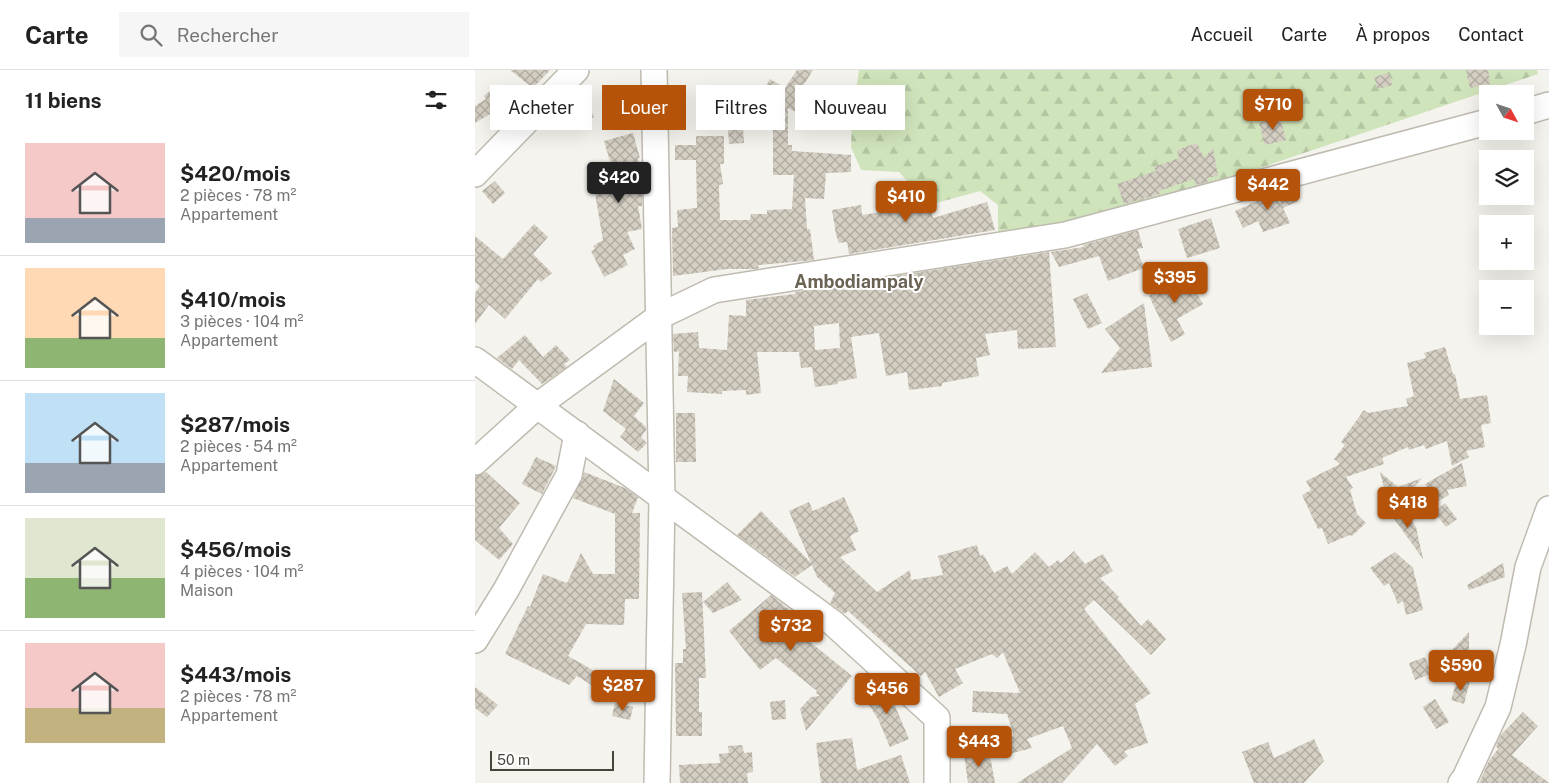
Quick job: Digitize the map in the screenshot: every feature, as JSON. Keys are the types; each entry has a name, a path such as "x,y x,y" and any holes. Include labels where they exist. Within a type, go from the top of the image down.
{"street":[{"path":"475,174 576,70"},
{"path":"654,70 662,498 657,783"},
{"path":"1534,109 1549,105"},
{"path":"475,462 537,406 660,316 714,290 1065,235 1479,124"},
{"path":"475,360 833,623 937,718 937,783"},
{"path":"475,640 506,590 569,475 577,434"},
{"path":"1461,783 1498,707 1513,645 1528,567 1549,509"}],"green space":[{"path":"859,70 1537,70 1538,74 1505,85 1479,85 1479,94 1248,172 1176,199 1074,227 998,233 998,205 980,191 929,205 899,172 861,170 851,147 852,130 905,130 905,85 857,85"}],"building":[{"path":"510,70 550,70 536,85 529,85"},
{"path":"797,70 813,70 804,85 795,85 795,112 788,108 788,145 792,145 792,151 851,155 851,172 826,173 824,199 805,198 807,229 810,229 814,260 758,265 759,268 756,269 727,269 673,276 672,228 678,227 677,210 697,208 696,160 675,160 675,145 696,145 696,136 724,136 724,164 720,164 723,184 719,185 720,220 750,220 751,214 767,214 767,210 792,209 794,175 773,175 773,130 785,130 785,88"},
{"path":"1466,70 1488,70 1490,84 1470,88"},
{"path":"1389,73 1392,85 1378,89 1374,77"},
{"path":"770,79 780,85 767,85"},
{"path":"490,91 490,114 475,123 475,106 486,99 484,96"},
{"path":"1280,117 1286,140 1265,145 1259,123"},
{"path":"728,130 743,130 744,143 729,144"},
{"path":"633,133 640,158 638,158 642,180 642,206 638,206 642,229 627,232 635,249 623,255 628,265 604,277 591,251 595,249 593,246 603,240 593,182 615,178 604,141"},
{"path":"1197,143 1204,158 1213,148 1218,176 1207,178 1208,182 1196,185 1194,179 1159,191 1160,194 1124,204 1117,184 1156,171 1154,167 1179,158 1177,150"},
{"path":"495,181 505,193 493,204 482,191"},
{"path":"907,185 910,198 922,196 925,210 931,209 933,218 987,202 995,230 849,254 847,242 839,243 832,210 861,205 862,215 888,211 886,189"},
{"path":"1295,188 1298,201 1283,208 1290,223 1263,232 1258,221 1243,228 1235,211 1273,194 1281,205 1278,193"},
{"path":"1211,218 1220,248 1187,258 1178,229"},
{"path":"534,224 548,237 533,254 552,273 541,282 538,279 505,319 489,305 475,324 475,293 480,286 475,282 475,236 503,259"},
{"path":"1138,230 1143,248 1137,249 1144,268 1108,281 1099,256 1059,267 1051,252 1084,247 1083,245"},
{"path":"1049,252 1056,347 1018,349 1017,330 985,334 990,355 976,358 979,376 942,383 942,386 909,390 907,372 886,376 879,333 851,337 857,378 837,382 838,384 815,387 812,367 801,368 799,352 757,352 761,393 746,395 746,390 722,391 722,394 687,392 688,376 678,376 679,351 674,352 673,334 698,332 699,348 727,350 729,315 746,316 746,300 795,294 795,292 844,284 844,290 897,284 895,276","holes":["839,323 840,348 815,350 814,326"]},
{"path":"1183,270 1203,304 1177,319 1185,334 1171,342 1149,296"},
{"path":"1087,293 1102,323 1088,329 1073,299"},
{"path":"1144,303 1152,367 1101,373 1120,348 1105,329"},
{"path":"525,335 543,357 556,345 570,360 564,364 567,367 542,384 519,360 512,369 497,358"},
{"path":"1445,347 1453,374 1455,374 1460,399 1487,395 1491,423 1481,425 1485,447 1466,451 1469,457 1452,466 1447,441 1426,449 1424,445 1409,450 1408,447 1382,458 1384,464 1346,477 1353,488 1350,490 1357,514 1366,523 1352,536 1350,535 1328,544 1322,528 1318,529 1302,495 1311,490 1306,481 1340,464 1334,459 1345,445 1341,442 1364,410 1368,413 1408,406 1406,399 1414,396 1407,363 1426,358 1424,353"},
{"path":"614,379 644,403 634,416 646,427 641,437 647,443 638,452 620,437 626,429 603,411"},
{"path":"676,413 695,413 696,462 676,462"},
{"path":"536,457 556,466 542,494 522,484"},
{"path":"1462,463 1467,486 1447,490 1449,495 1435,503 1425,484"},
{"path":"486,472 520,503 499,528 513,544 499,560 475,540 475,476"},
{"path":"584,472 625,488 638,497 632,513 640,513 639,599 625,599 624,625 586,624 568,656 614,682 606,694 577,676 569,685 505,654 528,606 530,607 543,574 567,583 581,553 593,574 615,574 615,514 573,498"},
{"path":"1380,472 1398,487 1422,478 1400,505 1385,492"},
{"path":"844,497 859,531 850,536 856,550 840,557 877,592 910,570 911,580 943,575 938,556 977,545 980,556 983,554 994,573 1007,566 1012,574 1035,552 1049,567 1058,560 1061,563 1074,551 1085,564 1103,554 1113,571 1100,578 1119,597 1117,598 1141,626 1148,619 1166,639 1151,655 1094,600 1084,609 1151,693 1135,704 1148,743 1124,751 1128,756 1115,766 1097,744 1062,783 1017,783 1072,748 1063,726 1027,739 1032,748 994,758 990,743 1014,736 1007,714 972,712 973,691 1020,693 1003,652 997,658 992,654 955,669 963,683 939,697 925,672 921,676 848,611 845,614 830,603 835,593 817,577 812,565 795,577 737,535 761,511 811,563 789,511 809,502 813,511"},
{"path":"1445,503 1457,519 1446,527 1434,512"},
{"path":"1403,508 1416,527 1423,559 1392,516"},
{"path":"1395,552 1413,568 1423,610 1406,615 1403,601 1398,604 1389,583 1384,586 1370,568"},
{"path":"1503,563 1505,577 1469,590 1467,585"},
{"path":"727,582 742,600 713,613 703,602"},
{"path":"702,592 706,678 699,678 699,712 702,712 702,736 676,736 675,663 683,663 683,649 686,649 682,593"},
{"path":"771,595 817,632 809,641 852,676 806,731 800,709 811,697 820,696 816,693 817,691 776,658 760,670 729,631"},
{"path":"1469,632 1469,659 1450,667 1450,652"},
{"path":"1425,657 1431,674 1415,680 1409,663"},
{"path":"1471,677 1464,704 1451,700 1455,687"},
{"path":"878,684 895,699 893,701 909,739 890,747 878,719 862,694"},
{"path":"475,687 498,705 487,717 475,708"},
{"path":"1435,699 1449,722 1436,729 1423,707"},
{"path":"785,700 786,719 772,720 770,702"},
{"path":"615,703 633,707 630,720 612,716"},
{"path":"1523,712 1538,726 1512,755 1549,783 1479,783 1489,761 1498,749 1496,746 1500,736"},
{"path":"852,738 857,770 901,755 910,783 821,783 816,743"},
{"path":"1314,739 1324,761 1304,783 1254,783 1242,752 1268,742 1274,758"},
{"path":"742,745 744,753 752,752 753,772 747,773 748,783 680,783 679,765 720,763 719,754 729,753 728,746"},
{"path":"989,750 995,783 968,783 964,754"}],"district":[{"name":"Ambodiampaly","path":"859,282"}]}
